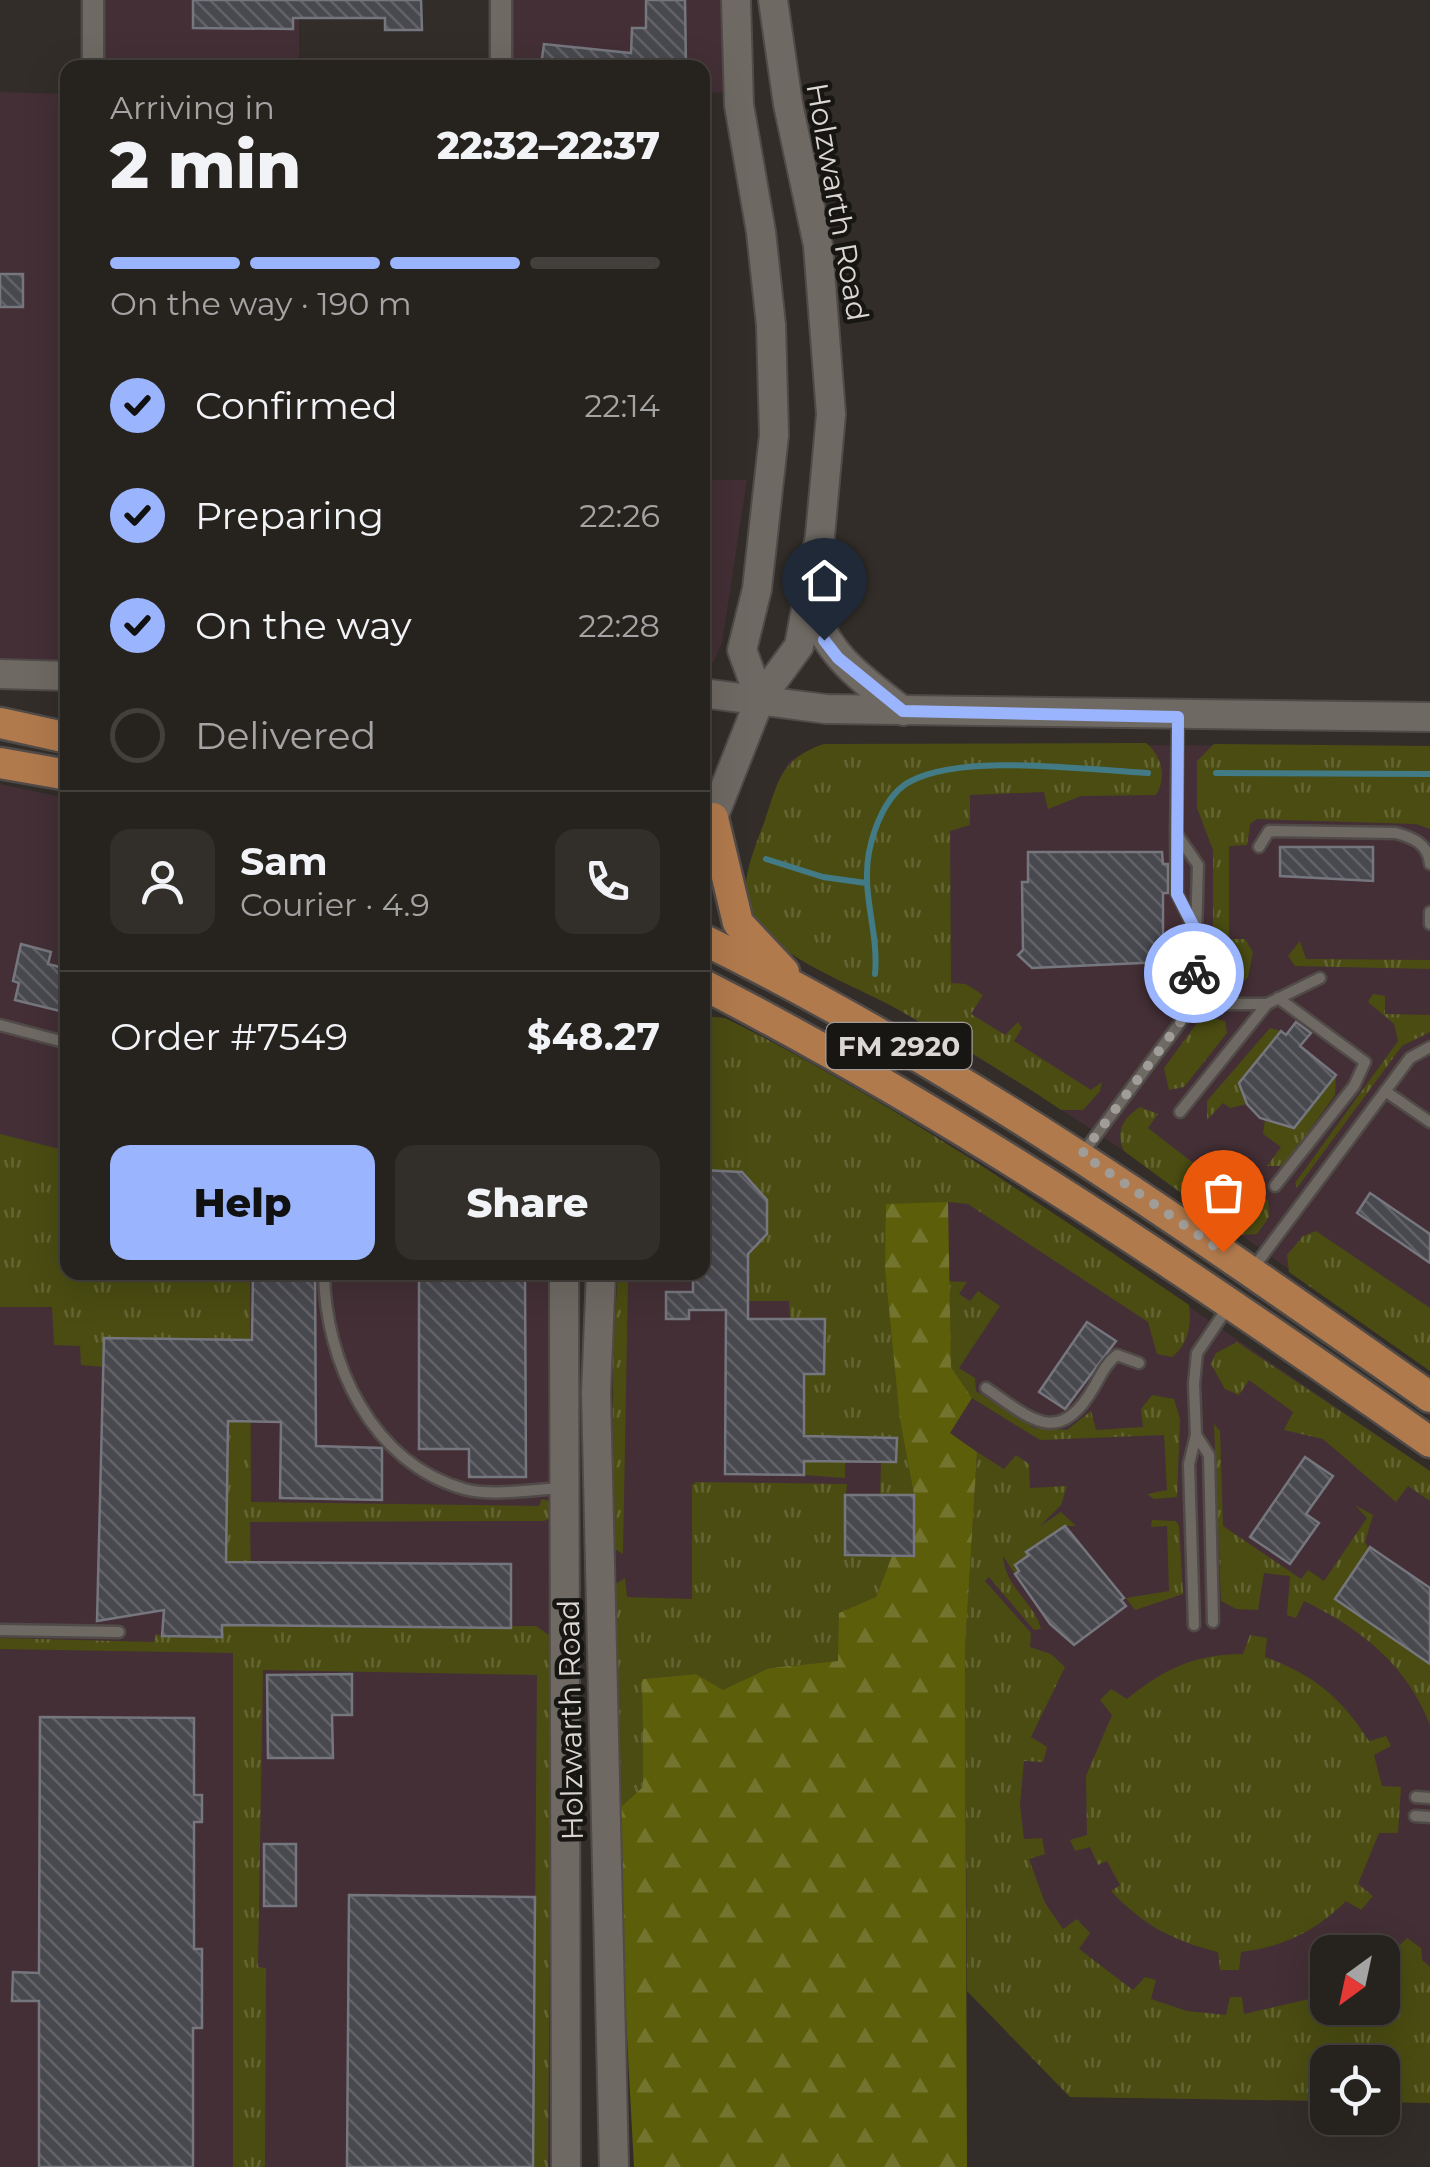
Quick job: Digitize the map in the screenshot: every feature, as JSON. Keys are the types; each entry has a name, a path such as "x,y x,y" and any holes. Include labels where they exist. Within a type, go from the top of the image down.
{"main road":[{"path":"736,0 740,105 761,232 771,325 774,435 757,588 742,650 760,699"},
{"name":"Holzwarth Road","path":"710,827 760,699 800,646 810,598 831,414 818,245 788,104 773,0"},
{"path":"810,598 816,624 838,658 903,711"},
{"path":"0,674 60,676"},
{"path":"710,693 826,709 1178,717 1430,717"},
{"path":"0,723 60,736"},
{"path":"0,742 60,753"},
{"path":"0,763 60,774"},
{"path":"710,838 738,923 796,985"},
{"name":"FM 2920","path":"710,943 796,985 1082,1154 1430,1397"},
{"name":"FM 2920","path":"710,988 893,1086 1231,1302 1430,1442"},
{"name":"Holzwarth Road","path":"564,1280 566,2167"},
{"name":"Holzwarth Road","path":"601,1280 596,1392 614,2167"},
{"path":"564,1565 600,1565"}],"street":[{"path":"92,60 93,0"},
{"path":"501,0 501,60"}],"lane":[{"path":"1178,717 1177,894 1196,931"},
{"path":"1260,847 1268,830 1396,833 1414,838 1428,852 1430,864"},
{"path":"1082,1154 1194,1004 1198,865 1176,833"},
{"path":"1430,912 1430,924"},
{"path":"1194,1004 1272,1001 1320,978"},
{"path":"1180,1112 1272,1001"},
{"path":"1272,1001 1365,1062 1354,1086 1275,1186"},
{"path":"0,1025 60,1041"},
{"path":"1251,1271 1410,1058 1430,1048"},
{"path":"1385,1091 1430,1122"},
{"path":"325,1280 330,1331 344,1376 374,1428 407,1461 468,1490 565,1488"},
{"path":"1194,1625 1188,1464 1196,1435 1197,1353 1231,1302"},
{"path":"986,1388 1042,1424 1056,1424 1070,1419 1084,1405 1110,1360 1117,1355 1139,1363"},
{"path":"1196,1435 1209,1455 1213,1622"},
{"path":"0,1630 119,1632"},
{"path":"1416,1797 1430,1798"},
{"path":"1416,1816 1430,1817"}],"shaded area":[{"path":"87,0 299,0 299,60 85,60"},
{"path":"511,0 728,0 729,93 710,92 710,60 510,60"},
{"path":"0,92 60,94 60,667 0,666"},
{"path":"710,480 747,480 722,643 710,664"},
{"path":"824,744 1430,746 1430,1371 1133,1157 1033,1091 899,1010 781,947 756,846 780,777 790,760"},
{"path":"0,784 60,797 60,1280 552,1280 549,2167 0,2167"},
{"path":"710,1017 725,1018 968,1156 1430,1471 1430,2102 1400,2077 1400,2045 1310,2045 1310,2101 1070,2097 967,1991 964,1650 612,1682 613,1345 618,1280 710,1280"}],"green space":[{"path":"1146,743 1161,767 1156,795 1081,796 1048,809 1044,792 970,795 970,825 950,831 951,983 966,984 983,995 971,1014 1005,1035 1018,1022 1022,1028 1014,1041 1091,1090 1102,1082 1100,1091 1083,1110 1061,1110 899,1010 794,956 759,927 749,911 745,890 749,867 773,795 789,765 809,750 824,744"},
{"path":"1214,744 1430,746 1430,829 1416,824 1257,819 1250,824 1247,845 1229,846 1229,939 1245,939 1253,952 1248,977 1239,986 1219,988 1213,973 1213,850 1197,808 1197,761"},
{"path":"1300,941 1306,959 1430,960 1430,969 1295,966 1288,956"},
{"path":"1373,994 1385,996 1385,1014 1430,1015 1430,1032 1402,1046 1297,1188 1295,1183 1398,1041 1394,1024 1368,1002"},
{"path":"710,1017 725,1018 846,1083 1020,1191 1189,1305 1185,1340 1172,1357 1157,1354 1148,1322 968,1204 948,1202 900,1420 914,1495 880,1495 881,1463 896,1463 897,1439 834,1461 845,1462 845,1478 804,1475 804,1374 824,1374 825,1320 790,1319 789,1301 748,1301 748,1254 767,1234 767,1201 742,1172 710,1171"},
{"path":"1200,1019 1225,1021 1227,1033 1184,1087 1169,1090 1164,1068"},
{"path":"1270,1028 1281,1031 1238,1085 1247,1093 1247,1104 1230,1108 1223,1103 1207,1120 1207,1101"},
{"path":"1336,1075 1335,1095 1287,1161 1281,1166 1267,1166 1281,1147 1263,1134 1265,1120 1282,1122 1293,1129"},
{"path":"1140,1107 1158,1114 1148,1128 1250,1207 1259,1197 1268,1200 1269,1217 1257,1234 1238,1235 1124,1151 1122,1126"},
{"path":"0,1134 60,1149 60,1280 250,1280 251,1502 539,1506 542,1499 549,1501 551,1518 544,1521 250,1522 252,1626 536,1626 552,1637 548,2167 533,2167 537,1675 263,1670 258,1967 266,1968 265,2167 233,2167 233,1653 0,1649 0,1638 154,1642 156,1634 162,1636 226,1596 229,1341 104,1338 103,1367 81,1365 80,1346 54,1345 52,1307 0,1307"},
{"path":"948,1202 951,1367 972,1398 950,1433 977,1452 965,1650 967,2167 634,2167 615,1812 643,1787 642,1679 696,1674 723,1690 769,1668 838,1661 839,1613 876,1597 892,1556 914,1555 914,1495 900,1420 885,1268 886,1204"},
{"path":"1316,1231 1430,1308 1430,1371 1289,1272 1287,1255 1303,1236"},
{"path":"618,1280 631,1280 623,1554 612,1547 613,1345"},
{"path":"947,1281 967,1282 959,1294 970,1301 978,1291 1000,1306 959,1368 975,1378 976,1391 1034,1428 1067,1430 1091,1411 1096,1430 1143,1427 1141,1409 1152,1395 1174,1399 1180,1419 1177,1497 1154,1499 1147,1494 1167,1490 1164,1435 1040,1440 972,1398 951,1367"},
{"path":"1237,1342 1430,1471 1430,1501 1408,1486 1396,1502 1323,1439 1284,1430 1293,1412 1249,1380 1239,1395 1225,1389 1211,1364 1216,1353"},
{"path":"1214,1424 1220,1431 1223,1526 1301,1579 1308,1570 1324,1581 1367,1518 1355,1505 1373,1515 1365,1542 1430,1664 1430,1725 1395,1666 1363,1636 1304,1601 1296,1618 1287,1615 1290,1576 1264,1573 1258,1610 1236,1609 1221,1601"},
{"path":"977,1452 1004,1469 1016,1455 1029,1464 1030,1488 1067,1486 1061,1505 1039,1527 1061,1512 1076,1526 1065,1526 1026,1551 1029,1555 1016,1565 1019,1571 1015,1574 1003,1556 1009,1577 1041,1629 1034,1630 989,1577 985,1581 1031,1633 1030,1647 1051,1654 1065,1667 1031,1737 1047,1747 1043,1762 1024,1761 1020,1805 1024,1839 1042,1838 1045,1854 1029,1859 1045,1903 1063,1929 1077,1919 1090,1933 1079,1949 1133,1990 1145,1977 1156,1980 1151,1999 1187,2011 1226,2015 1230,1997 1242,1997 1244,2014 1310,1999 1310,2025 1400,2025 1400,1945 1407,1938 1421,1948 1422,1960 1430,1967 1430,2103 1400,2102 1400,2045 1310,2045 1310,2101 1070,2097 967,1991 965,1650"},
{"path":"847,1484 846,1495 892,1556 876,1597 839,1661 769,1668 723,1691 696,1674 642,1679 643,1787 615,1812 611,1595 614,1585 625,1578 627,1597 692,1599 692,1485"},
{"path":"1152,1520 1176,1521 1179,1526 1183,1594 1135,1610 1126,1598 1169,1591 1167,1526 1151,1527"},
{"path":"1250,1635 1267,1638 1265,1657 1325,1689 1369,1741 1386,1736 1391,1746 1374,1755 1382,1786 1401,1787 1398,1833 1379,1833 1358,1884 1373,1896 1361,1910 1346,1901 1298,1936 1241,1952 1239,1970 1220,1970 1218,1952 1173,1937 1135,1913 1111,1891 1120,1885 1107,1861 1098,1865 1090,1847 1075,1851 1070,1840 1087,1835 1086,1776 1112,1715 1100,1700 1111,1689 1127,1699 1154,1679 1195,1660 1243,1654"}],"building":[{"path":"193,0 421,0 422,30 385,30 385,18 293,18 293,29 193,28"},
{"path":"646,0 685,0 686,60 542,60 544,44 631,53 632,28 646,28"},
{"path":"0,274 23,274 23,307 0,307"},
{"path":"1280,847 1373,847 1373,881 1280,876"},
{"path":"1028,852 1162,852 1163,864 1168,864 1168,893 1163,893 1163,962 1032,968 1018,955 1023,950 1022,882 1028,882"},
{"path":"21,944 51,952 48,964 60,967 60,1011 15,1000 19,983 13,981"},
{"path":"1296,1022 1311,1033 1300,1046 1336,1075 1294,1128 1260,1118 1247,1104 1239,1083 1281,1031 1286,1035"},
{"path":"710,1170 742,1172 767,1200 767,1234 748,1254 748,1319 825,1319 824,1374 804,1374 804,1436 897,1438 896,1462 804,1461 804,1475 725,1474 726,1310 689,1310 689,1319 666,1319 666,1292 693,1292 693,1280 710,1280"},
{"path":"1370,1193 1430,1234 1430,1263 1357,1213"},
{"path":"253,1280 315,1280 316,1446 382,1448 382,1500 280,1498 281,1422 228,1421 226,1562 511,1564 511,1628 222,1625 222,1637 162,1636 164,1610 97,1621 104,1338 252,1340"},
{"path":"419,1280 525,1280 526,1477 469,1477 469,1449 419,1449"},
{"path":"1087,1322 1116,1341 1065,1409 1039,1392"},
{"path":"1305,1457 1333,1476 1306,1514 1319,1523 1290,1564 1250,1537"},
{"path":"845,1495 914,1495 914,1556 845,1555"},
{"path":"1065,1526 1124,1598 1121,1600 1126,1606 1074,1645 1050,1624 1015,1574 1019,1571 1015,1565 1029,1555 1026,1552"},
{"path":"1370,1547 1430,1588 1430,1664 1335,1599"},
{"path":"352,1674 352,1715 332,1715 333,1758 268,1758 267,1675"},
{"path":"40,1717 194,1718 194,1795 202,1795 202,1822 194,1822 194,1949 202,1949 202,2028 193,2028 193,2167 39,2167 39,2001 12,2001 13,1972 39,1973"},
{"path":"264,1844 296,1844 296,1906 264,1906"},
{"path":"349,1895 535,1897 533,2167 347,2167"}],"waterway":[{"path":"875,974 867,883 869,852 883,812 903,786 934,772 993,765 1148,773"},
{"path":"1216,773 1430,774"},
{"path":"766,859 823,877 866,883"}],"way so far":[{"path":"1194,973 1194,1004 1082,1154 1223,1252"}],"route":[{"path":"824,640 838,658 903,711 1178,717 1177,894 1180,907 1196,931 1194,973"}]}
